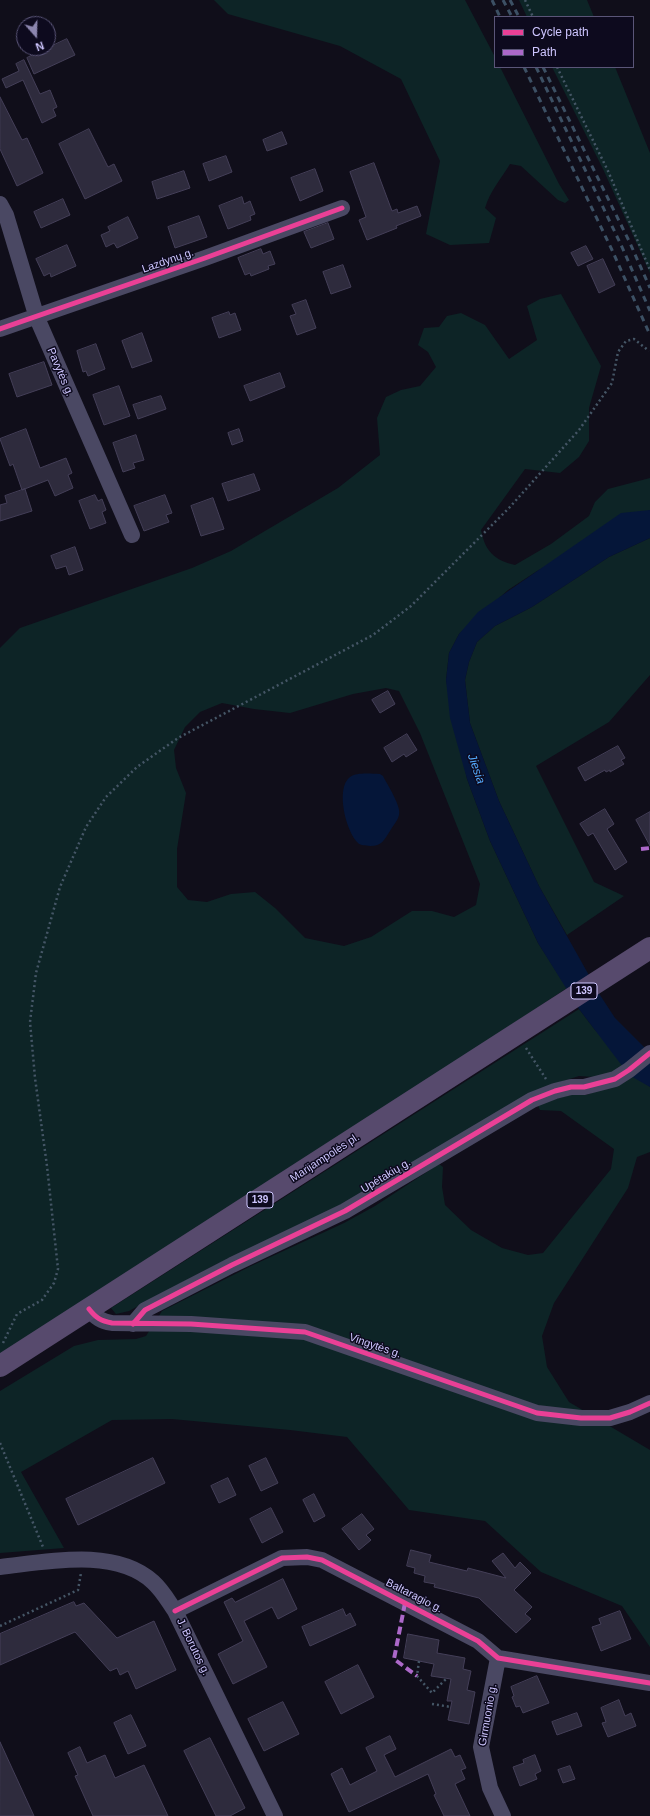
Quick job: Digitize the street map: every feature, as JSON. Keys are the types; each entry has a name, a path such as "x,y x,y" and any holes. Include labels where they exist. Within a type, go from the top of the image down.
{"main road":[{"name":"Marijampolės pl.","path":"0,1366 521,1039 650,948"}],"street":[{"name":"Pavytės g.","path":"0,204 6,215 37,318 132,535"},
{"name":"Lazdynų g.","path":"0,329 37,318 342,208"},
{"name":"Upėtakių g.","path":"133,1324 145,1310 232,1265 345,1211 532,1100 555,1091 571,1087 584,1087 615,1079 650,1053"},
{"name":"Vingytės g.","path":"89,1309 94,1316 102,1321 133,1324 192,1324 305,1332 537,1413 581,1418 610,1418 630,1412 650,1403"},
{"name":"Baltaragio g.","path":"175,1611 282,1558 307,1557 322,1560 443,1622 478,1641 498,1658"},
{"name":"J. Borutos g.","path":"0,1567 62,1559 83,1559 110,1562 126,1567 152,1581 163,1592 175,1611 275,1816"},
{"path":"498,1658 650,1683"},
{"name":"Girmuonio g.","path":"498,1658 481,1747 490,1788 503,1816"}],"path":[{"path":"525,0 533,16"},
{"path":"557,68 608,171 650,270"},
{"path":"0,1349 17,1314 42,1300 54,1283 58,1269 47,1166 35,1078 30,1022 36,973 60,887 86,827 106,797 136,767 178,738 373,635 411,606 509,508 579,430 612,382 618,352 626,341 634,339 649,351"},
{"path":"521,1039 546,1079"},
{"path":"0,1443 46,1553"},
{"path":"0,1626 78,1590 82,1568"},
{"path":"419,1661 417,1676 432,1693 446,1679"},
{"path":"432,1704 451,1707"}],"green space":[{"path":"214,0 465,0 494,55 494,68 501,68 559,184 569,200 565,203 558,200 521,166 510,164 493,191 485,208 496,218 489,243 450,245 426,234 440,161 401,79 340,46 228,14"},
{"path":"519,0 587,0 594,16 527,16"},
{"path":"552,68 615,68 650,153 650,273 603,169"},
{"path":"561,294 601,366 589,408 589,441 579,457 560,473 525,469 481,530 485,544 496,557 515,565 551,544 589,516 595,502 608,489 650,478 650,510 537,571 508,590 459,634 449,653 446,680 467,779 490,841 538,943 567,988 357,1127 0,1356 0,648 20,628 192,568 231,551 338,488 380,455 377,418 386,397 401,390 420,386 436,367 428,352 418,345 424,328 439,327 447,316 461,313 485,325 509,359 537,340 527,306 540,299","holes":["386,688 399,691 420,733 480,884 476,905 454,917 432,911 412,911 371,937 344,946 305,938 275,908 255,892 231,894 207,902 188,900 177,887 177,849 186,793 176,768 174,750 185,727 200,712 222,703 254,709 290,713 353,694"]},
{"path":"650,538 650,675 609,722 536,766 594,882 624,896 567,935 539,886 499,801 470,723 465,680 469,662 477,642 495,626 532,607 609,557"},
{"path":"579,1009 595,1030 650,1087 650,1152 637,1157 628,1188 554,1303 542,1336 547,1367 569,1402 650,1450 650,1647 622,1606 541,1572 485,1521 409,1510 347,1437 172,1419 112,1420 21,1472 64,1548 0,1553 0,1391 74,1346 98,1340 136,1339 146,1336 162,1311 251,1266 344,1223 375,1206 439,1164 443,1167 442,1187 445,1205 471,1230 502,1248 528,1255 543,1253 611,1169 614,1149 561,1111 540,1110 537,1103 575,1094 586,1095 599,1090 594,1077 579,1076 560,1082 344,1204 211,1267 129,1311 116,1314 111,1308"}],"water":[{"name":"Jiesia","path":"650,510 650,538 609,557 532,607 495,626 477,642 469,662 465,680 470,723 499,801 539,886 600,995 615,1018 650,1053 650,1087 629,1075 579,1009 538,943 490,841 467,779 450,718 446,680 449,653 459,634 478,612 621,513"},
{"path":"380,774 383,776 396,801 399,811 398,819 380,844 374,846 362,845 358,843 354,837 346,820 343,790 350,777 353,775"}],"building":[{"path":"67,39 75,55 34,74 27,58 31,56 56,56 56,44"},
{"path":"24,60 40,94 50,90 57,107 53,109 56,116 42,123 23,80 6,88 2,79 19,71 16,64"},
{"path":"0,97 22,140 27,138 43,173 17,186 0,149"},
{"path":"89,129 108,167 114,164 122,181 85,199 59,144"},
{"path":"282,132 287,144 267,151 263,140"},
{"path":"226,156 232,172 209,181 203,164"},
{"path":"374,163 392,211 397,209 398,213 417,206 421,216 396,226 397,228 367,240 359,220 366,217 350,172"},
{"path":"315,169 323,191 300,201 291,178"},
{"path":"184,171 190,188 157,199 152,182"},
{"path":"242,197 244,204 250,201 255,214 250,216 251,220 228,229 219,206"},
{"path":"63,199 70,215 41,228 34,212"},
{"path":"199,216 207,237 175,248 168,227"},
{"path":"128,217 138,238 117,248 114,243 106,247 101,235 110,231 108,227"},
{"path":"328,223 334,239 311,248 304,232"},
{"path":"67,245 76,266 51,277 50,273 44,276 36,259"},
{"path":"586,246 593,259 578,266 571,253"},
{"path":"261,249 263,254 270,251 275,264 268,266 269,269 251,276 250,273 245,275 238,258"},
{"path":"603,259 615,285 599,293 587,266"},
{"path":"343,265 351,287 331,294 323,272"},
{"path":"306,300 316,328 297,335 290,316 296,314 292,305"},
{"path":"229,312 230,315 235,313 241,330 219,338 212,318"},
{"path":"142,333 152,361 132,368 122,341"},
{"path":"96,344 105,369 88,376 86,371 83,372 77,351"},
{"path":"44,362 52,385 17,397 9,374"},
{"path":"280,373 285,387 250,401 244,386"},
{"path":"119,386 130,416 104,425 93,395"},
{"path":"161,396 166,409 138,419 133,405"},
{"path":"26,429 40,468 66,458 72,473 68,475 73,488 55,496 48,480 22,490 13,464 10,466 0,439"},
{"path":"239,429 243,441 232,445 228,433"},
{"path":"136,435 144,460 133,463 135,468 123,472 113,443"},
{"path":"254,474 260,490 228,501 222,484"},
{"path":"25,489 32,511 0,521 0,505 7,503 5,496"},
{"path":"95,495 98,501 102,499 106,510 102,512 106,523 90,529 79,501"},
{"path":"165,495 172,513 166,515 169,522 144,531 134,506"},
{"path":"213,498 224,529 201,536 191,506"},
{"path":"75,547 83,570 69,575 66,566 56,569 51,556"},
{"path":"388,691 395,704 380,713 372,700"},
{"path":"407,734 417,750 406,757 404,754 392,762 384,748"},
{"path":"618,746 625,758 621,760 624,764 610,772 610,770 606,772 605,770 585,781 578,768"},
{"path":"605,809 614,824 607,829 627,862 615,870 593,833 588,836 580,824"},
{"path":"650,812 650,846 636,820"},
{"path":"153,1458 165,1483 78,1525 66,1499"},
{"path":"266,1458 278,1483 261,1491 249,1466"},
{"path":"228,1478 236,1495 219,1503 211,1486"},
{"path":"314,1494 325,1516 314,1522 303,1500"},
{"path":"271,1508 283,1532 262,1543 250,1519"},
{"path":"362,1514 374,1529 366,1535 371,1540 359,1550 342,1529"},
{"path":"411,1550 431,1555 429,1562 467,1571 468,1568 506,1578 492,1561 503,1553 515,1568 520,1562 531,1573 514,1590 532,1607 525,1614 531,1619 516,1633 479,1598 434,1587 435,1584 424,1582 425,1576 414,1573 415,1568 407,1566"},
{"path":"283,1579 297,1609 278,1619 272,1607 244,1621 267,1667 233,1684 218,1654 243,1641 224,1602 232,1598 235,1602"},
{"path":"74,1602 76,1606 84,1603 117,1638 154,1621 176,1670 136,1689 128,1671 120,1675 117,1668 110,1671 75,1632 0,1665 0,1634"},
{"path":"343,1609 346,1616 350,1613 356,1625 310,1646 302,1627"},
{"path":"620,1611 631,1639 601,1651 592,1627 601,1624 599,1619"},
{"path":"408,1634 439,1640 437,1653 465,1658 463,1669 471,1671 467,1690 475,1692 469,1724 448,1720 452,1701 447,1701 451,1679 431,1676 434,1664 404,1658"},
{"path":"358,1665 374,1697 341,1714 325,1682"},
{"path":"537,1676 549,1703 523,1713 520,1706 516,1707 512,1697 514,1696 511,1687"},
{"path":"619,1700 625,1716 631,1713 636,1726 608,1737 602,1723 606,1722 601,1708"},
{"path":"283,1702 299,1734 264,1751 248,1719"},
{"path":"577,1713 582,1726 557,1735 552,1722"},
{"path":"131,1715 146,1746 128,1754 114,1723"},
{"path":"390,1736 396,1749 384,1755 395,1777 451,1749 455,1757 460,1755 466,1768 461,1770 465,1779 455,1784 470,1816 444,1816 434,1795 436,1794 428,1774 349,1812 331,1774 342,1768 350,1785 377,1771 366,1748"},
{"path":"210,1738 245,1808 230,1816 216,1816 184,1751"},
{"path":"0,1742 34,1816 0,1816"},
{"path":"80,1747 87,1763 105,1755 115,1778 144,1765 168,1816 93,1816 75,1776 78,1775 68,1753"},
{"path":"535,1755 541,1771 535,1774 537,1779 520,1786 513,1767 524,1763 523,1760"},
{"path":"570,1766 575,1779 563,1783 558,1770"}],"railway":[{"path":"492,0 500,16"},
{"path":"503,0 511,16"},
{"path":"510,0 518,16"},
{"path":"524,68 612,250 650,335"},
{"path":"536,68 622,247 650,311"},
{"path":"543,68 630,243 650,288"}],"marked path":[{"path":"641,849 650,848"},
{"path":"405,1603 394,1659 417,1676"}],"cycle path":[{"path":"0,329 205,258 342,208"},
{"path":"133,1324 145,1310 232,1265 345,1211 532,1100 555,1091 571,1087 584,1087 615,1079 650,1053"},
{"path":"89,1309 99,1319 112,1323 191,1324 305,1332 537,1413 581,1418 610,1418 630,1412 650,1403"},
{"path":"175,1611 282,1558 307,1557 322,1560 478,1641 498,1658 650,1683"}]}
